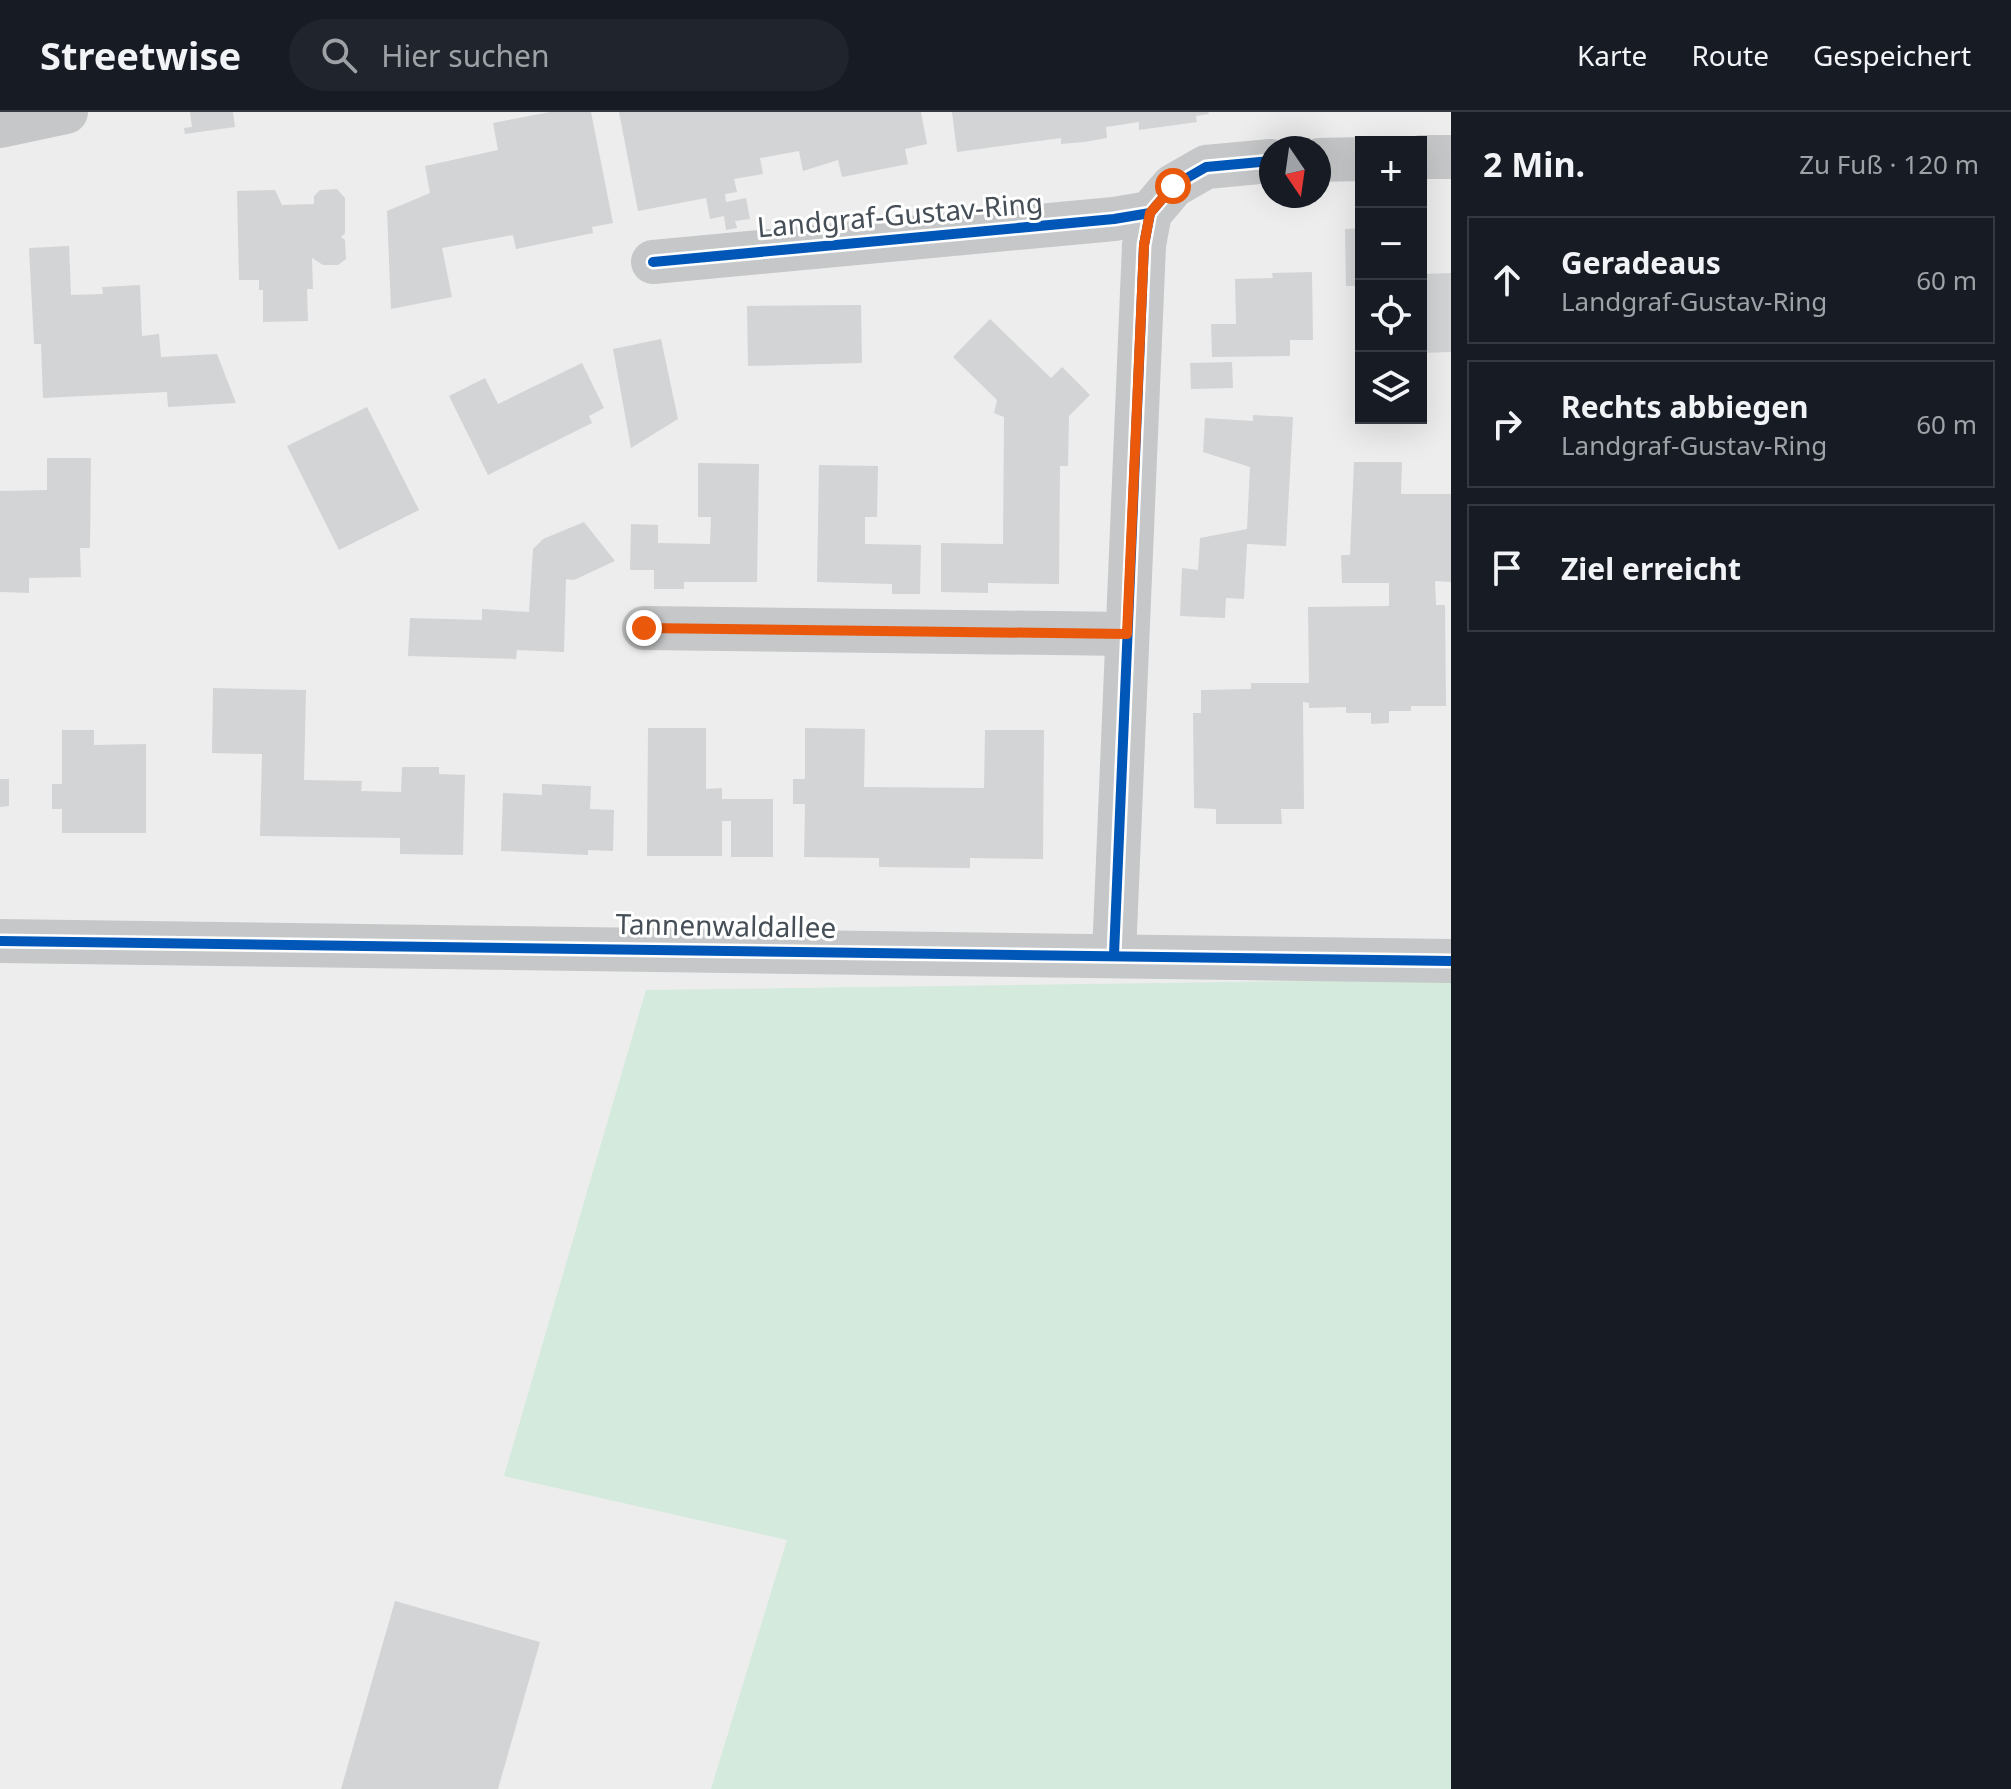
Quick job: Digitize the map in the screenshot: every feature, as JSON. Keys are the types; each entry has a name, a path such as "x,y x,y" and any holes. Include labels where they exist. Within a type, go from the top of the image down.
{"street":[{"path":"0,126 66,112"},
{"path":"1427,157 1451,157"},
{"path":"1331,160 1355,159"},
{"path":"1114,955 1144,245 1150,213 1173,186 1206,167 1259,162"},
{"name":"Landgraf-Gustav-Ring","path":"653,262 1114,219 1150,213"},
{"path":"644,628 1127,634"},
{"name":"Tannenwaldallee","path":"0,941 1451,961"}],"green space":[{"path":"1451,979 1451,1789 711,1789 787,1540 504,1476 646,990"}],"building":[{"path":"190,112 233,112 235,127 185,134 184,128 192,127"},
{"path":"550,112 591,112 613,223 592,227 593,233 516,249 513,235 442,248 452,297 391,309 387,211 430,193 425,166 498,150 493,123"},
{"path":"619,112 921,112 927,144 905,149 908,164 842,177 838,160 803,171 799,151 760,158 763,174 734,179 737,192 725,194 726,202 746,198 750,219 735,221 737,228 726,230 724,216 710,219 706,198 638,211"},
{"path":"952,112 1209,114 1196,116 1197,122 1139,130 1139,122 1106,127 1107,138 1084,142 1061,144 1061,138 957,152"},
{"path":"337,189 345,198 345,233 341,237 345,240 346,259 338,265 323,265 312,258 313,289 307,289 308,321 263,322 263,290 259,290 259,280 239,280 237,191 275,190 282,205 314,204 314,196 320,190"},
{"path":"1355,228 1355,286 1346,286 1345,229"},
{"path":"69,246 71,295 103,294 102,287 140,285 142,336 159,334 161,357 217,354 236,403 168,407 167,392 43,398 41,344 34,344 29,248"},
{"path":"1312,272 1313,340 1290,340 1290,356 1212,357 1211,324 1236,324 1235,279 1273,278 1272,273"},
{"path":"1451,273 1451,352 1427,353 1427,274"},
{"path":"861,305 862,363 748,366 747,306"},
{"path":"990,319 1051,378 1062,367 1090,395 1069,416 1068,466 1060,466 1059,584 988,583 988,593 941,592 941,543 1003,544 1004,417 994,413 997,400 953,357"},
{"path":"661,339 678,419 631,448 613,349"},
{"path":"1232,362 1233,388 1191,389 1190,363"},
{"path":"582,363 604,408 589,416 592,423 488,475 449,396 485,378 498,404"},
{"path":"367,407 419,510 339,550 287,446"},
{"path":"1253,415 1293,417 1286,546 1247,544 1244,599 1226,598 1225,618 1180,616 1182,568 1198,570 1200,538 1247,529 1250,467 1203,452 1205,418 1253,421"},
{"path":"47,458 91,458 90,548 80,548 81,577 29,578 29,593 0,592 0,491 47,490"},
{"path":"1354,462 1402,462 1401,494 1451,494 1451,582 1435,581 1436,605 1445,605 1446,706 1411,706 1411,711 1389,711 1389,723 1371,724 1371,713 1346,713 1346,707 1309,708 1309,703 1303,702 1304,809 1281,809 1282,824 1216,824 1216,809 1194,808 1193,713 1201,713 1201,690 1251,689 1251,683 1309,683 1308,607 1389,606 1389,583 1342,583 1341,555 1350,555"},
{"path":"698,463 759,464 757,582 684,582 684,589 654,589 654,570 630,570 631,524 658,525 658,543 710,544 711,517 698,517"},
{"path":"819,465 878,466 877,517 865,517 865,544 921,545 920,594 892,594 892,584 817,582"},
{"path":"584,522 615,561 574,580 566,579 564,652 517,650 516,659 408,656 410,618 482,620 482,609 529,612 533,549 543,539"},
{"path":"213,688 306,690 304,780 362,781 361,791 401,792 402,767 439,767 439,774 465,775 463,855 400,854 400,838 260,836 262,754 212,753"},
{"path":"648,728 706,728 706,789 722,788 722,799 773,799 773,857 731,857 731,821 722,821 722,856 647,856"},
{"path":"805,728 865,729 864,787 984,788 985,730 1044,730 1043,859 970,858 970,868 879,867 879,858 804,857 805,804 793,804 793,779 805,779"},
{"path":"62,730 94,730 94,745 146,744 146,833 62,833 62,809 52,809 52,784 62,784"},
{"path":"0,779 9,779 9,806 0,807"},
{"path":"542,784 591,786 590,809 614,810 613,851 588,850 588,855 501,851 503,793 542,795"},
{"path":"395,1601 540,1642 498,1789 341,1789"}],"cycle path":[{"path":"1114,955 1144,245 1150,213 1173,186 1206,167 1259,162"},
{"path":"653,262 1114,219 1150,213"},
{"path":"0,941 1451,961"}],"route":[{"path":"644,628 1127,634 1144,245 1150,213 1173,186"}]}
